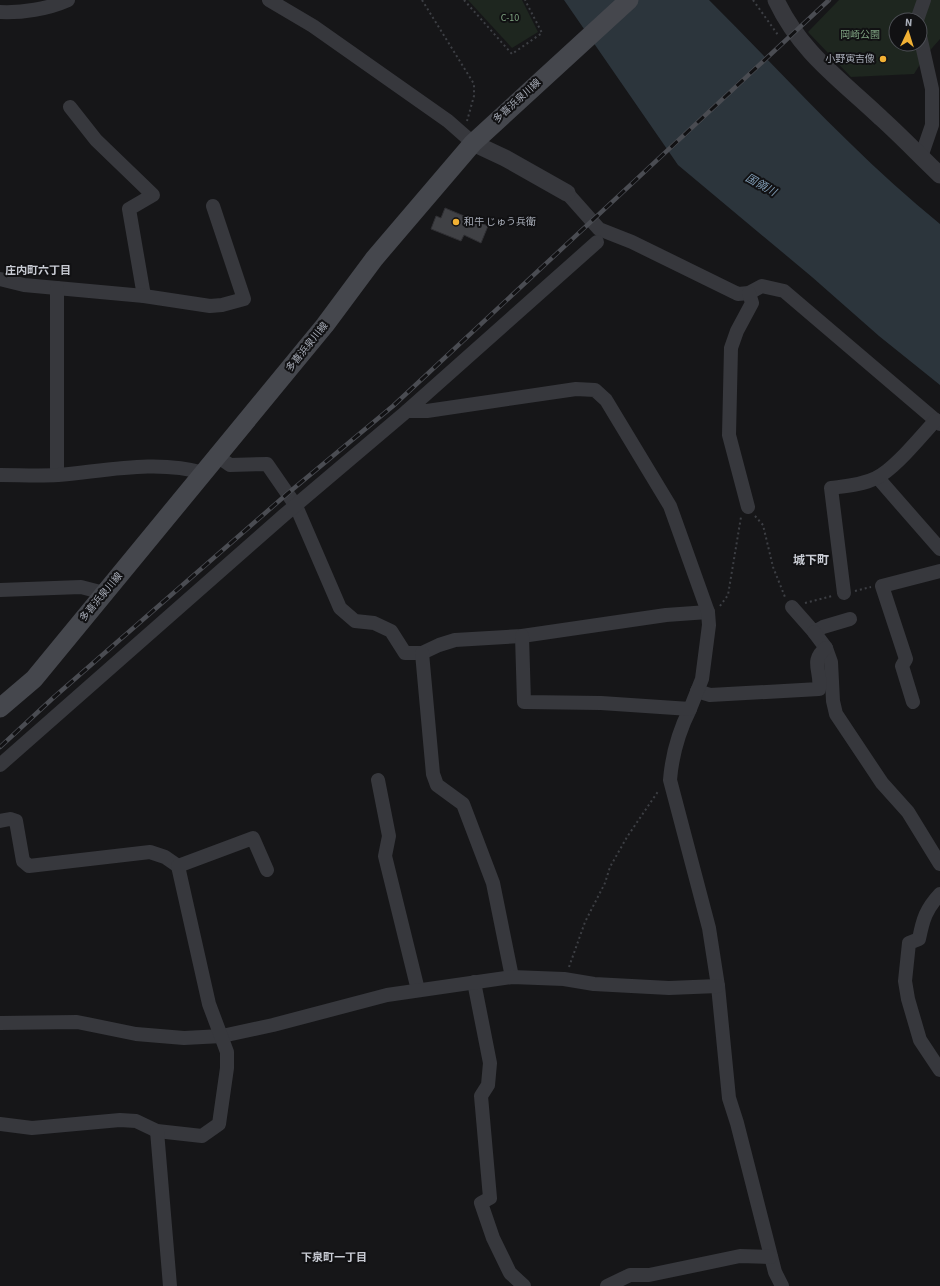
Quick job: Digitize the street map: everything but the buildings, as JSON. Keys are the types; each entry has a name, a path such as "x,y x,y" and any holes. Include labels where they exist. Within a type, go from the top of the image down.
{"main road":[{"name":"多喜浜泉川線","path":"0,708 34,679 204,473 325,325 374,258 467,137 492,124 629,0"}],"street":[{"path":"0,12 15,13 57,5 68,0"},
{"path":"269,0 313,26 467,137 567,193 599,229 632,242 738,294 749,293 762,286 784,291 938,422 878,478 863,483 830,488 844,593"},
{"path":"776,0 805,48 940,176"},
{"path":"920,12 924,0"},
{"path":"921,157 932,125 932,89 924,52"},
{"path":"70,107 96,140 153,195 129,209 144,296"},
{"path":"0,279 24,285 144,296 210,306 222,305 244,299 213,206"},
{"path":"0,765 407,411 597,242"},
{"path":"57,288 57,475"},
{"path":"748,507 729,435 731,348 752,303 749,293"},
{"path":"407,411 428,411 576,389 594,390 606,400 670,506 708,612 702,679 681,728 671,764 670,780 709,928 718,986 729,1098 737,1123 775,1272 782,1286"},
{"path":"217,456 230,465 268,464 296,506 340,608 355,621 374,623 391,631 405,653 422,653 455,640 522,636 666,615 708,612"},
{"path":"0,475 57,475 115,468 165,467 189,468 204,473"},
{"path":"878,478 940,549"},
{"path":"913,702 902,666 906,659 882,586 940,571"},
{"path":"0,590 81,587 104,593"},
{"path":"792,607 826,648 831,662 833,701 836,714 882,783 908,812 940,864"},
{"path":"814,632 823,627 850,619"},
{"path":"522,636 524,702 601,703 690,709"},
{"path":"697,691 710,695 819,689 820,680 816,661 819,653 826,648"},
{"path":"422,653 433,774 438,786 463,804 493,883 512,977"},
{"path":"378,780 389,836 385,856 418,990"},
{"path":"0,821 10,819 16,821 23,861 29,866 150,852 165,857 178,866 209,1004 227,1052 227,1068 219,1124 202,1136 157,1131 136,1121 120,1120 32,1128 0,1124"},
{"path":"178,866 253,838 267,870"},
{"path":"940,894 928,907 922,921 919,939 909,943 905,981 908,999 920,1040 940,1070"},
{"path":"0,1023 76,1022 136,1034 184,1038 222,1036 273,1025 387,995 512,977 564,979 594,984 669,988 718,986"},
{"path":"474,982 490,1064 488,1085 481,1096 490,1198 481,1203 493,1238 510,1272 524,1286"},
{"path":"157,1131 170,1286"},
{"path":"607,1286 630,1275 649,1275 740,1256 772,1257"}],"path":[{"path":"422,0 474,84 472,108 467,122 467,137"},
{"path":"464,0 512,54 542,33 525,0"},
{"path":"708,612 722,605 728,595 738,529 742,514 748,507 757,520 763,525 779,582 787,602 792,607"},
{"path":"564,979 585,922 605,883 610,867 627,837 663,784 670,780"}],"green space":[{"name":"C-10","path":"468,0 522,0 538,32 512,48"},
{"name":"岡崎公園","path":"839,0 940,0 940,39 925,56 914,74 851,77 808,32"}],"water":[{"name":"国領川","path":"564,0 709,0 850,143 909,198 940,224 940,385 879,336 812,277 678,165"}],"railway":[{"path":"0,747 53,698 287,494 393,406 829,0"}],"place":[{"name":"小野寅吉像","path":"883,59"},
{"name":"和牛 じゅう兵衛","path":"456,222"}],"district":[{"name":"庄内町六丁目","path":"38,270"},
{"name":"城下町","path":"811,560"},
{"name":"下泉町一丁目","path":"334,1257"}]}
